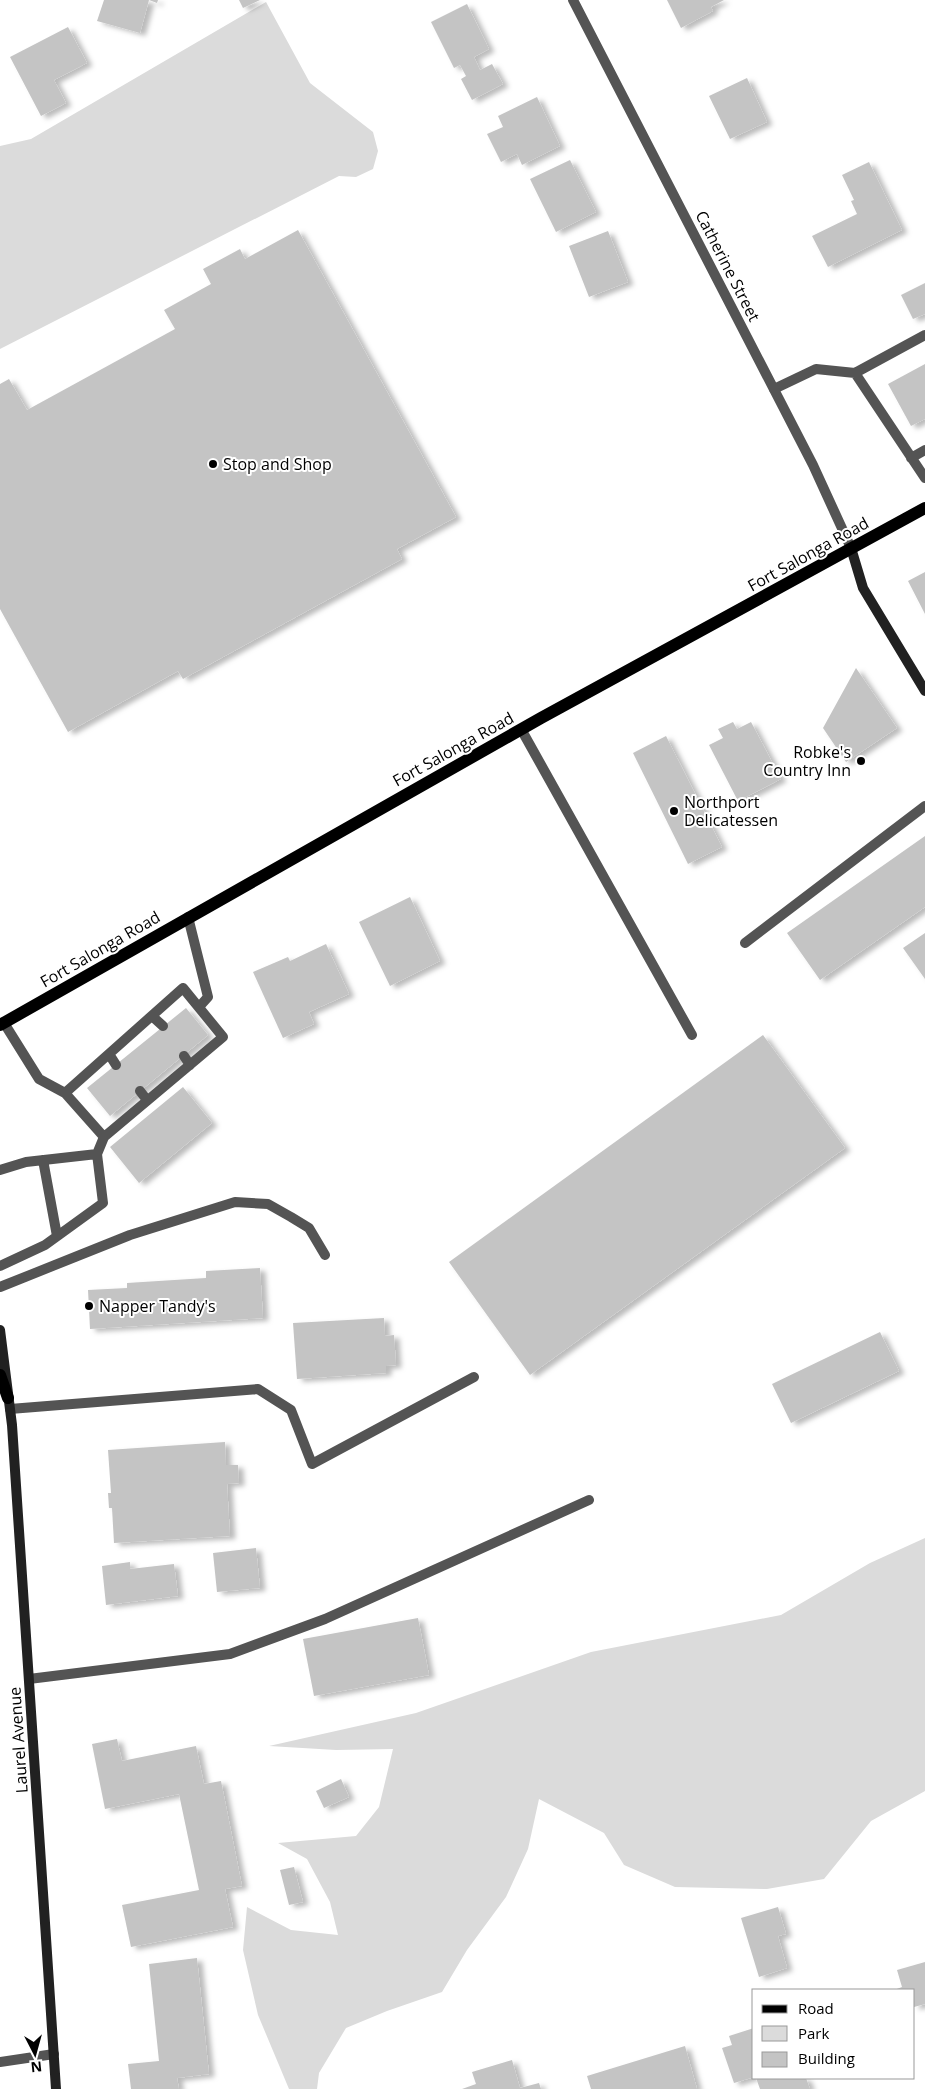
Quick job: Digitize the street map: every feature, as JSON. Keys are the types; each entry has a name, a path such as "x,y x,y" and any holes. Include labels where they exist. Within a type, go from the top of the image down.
{"main road":[{"name":"Fort Salonga Road","path":"2,1024 521,729 925,508"},
{"path":"852,548 863,588 925,690"},
{"name":"Laurel Avenue","path":"0,1330 9,1403 56,2089"},
{"path":"0,1375 9,1403"}],"street":[{"name":"Catherine Street","path":"573,0 814,465 852,548"},
{"path":"774,389 816,369 855,373 925,335"},
{"path":"855,373 925,478"},
{"path":"911,458 925,450"},
{"path":"521,729 692,1035"},
{"path":"744,943 925,806"},
{"path":"188,917 208,997 199,1007"},
{"path":"0,1266 45,1245 102,1203 97,1154 104,1137 223,1037 183,988 66,1093"},
{"path":"152,1016 163,1026"},
{"path":"2,1024 39,1079 66,1093 104,1137"},
{"path":"110,1054 116,1065"},
{"path":"184,1056 190,1065"},
{"path":"140,1091 147,1100"},
{"path":"0,1170 26,1162 97,1154"},
{"path":"43,1160 57,1236"},
{"path":"0,1287 130,1235 235,1202 268,1204 291,1217 309,1228 325,1255"},
{"path":"9,1403 258,1389 291,1410 312,1464 474,1377"},
{"path":"29,1679 230,1654 325,1619 589,1500"},
{"path":"0,2062 54,2054"}],"green space":[{"path":"266,2 310,83 373,132 378,151 373,169 356,177 339,176 0,349 0,146 31,139"},
{"path":"925,1538 925,1791 871,1821 824,1879 767,1889 675,1887 624,1865 604,1833 539,1799 528,1849 506,1897 467,1950 442,1992 387,2011 346,2028 319,2073 317,2089 289,2089 258,2015 243,1950 247,1907 291,1930 338,1935 330,1902 307,1859 278,1843 356,1836 379,1807 393,1749 336,1750 269,1746 416,1713 591,1652 781,1615 870,1563"}],"building":[{"path":"104,0 149,0 140,33 97,21"},
{"path":"239,0 260,0 243,8"},
{"path":"667,0 724,0 711,7 713,11 681,28"},
{"path":"467,4 489,49 474,57 480,70 492,64 503,84 472,100 461,79 466,76 460,65 454,68 431,22"},
{"path":"68,27 87,63 54,80 66,103 41,116 10,57"},
{"path":"747,78 767,122 730,139 709,96"},
{"path":"537,97 560,146 522,165 517,154 501,162 487,134 503,127 498,116"},
{"path":"570,160 596,212 556,232 530,179"},
{"path":"869,162 902,230 828,267 812,236 857,214 851,201 854,200 842,175"},
{"name":"Stop and Shop","path":"298,230 456,517 397,549 402,559 183,679 178,671 68,732 0,609 0,384 9,379 27,410 175,329 164,310 211,284 203,269 240,249 245,259"},
{"path":"608,231 628,282 589,297 569,246"},
{"path":"925,283 925,314 913,319 901,295"},
{"path":"925,364 925,419 911,426 888,384"},
{"path":"925,572 925,614 908,581"},
{"path":"856,668 897,728 846,762 823,728"},
{"path":"733,722 737,729 751,722 781,779 738,801 709,745 723,738 718,729"},
{"path":"666,736 722,847 688,864 633,753"},
{"path":"925,836 925,907 820,980 787,933"},
{"path":"410,897 440,961 390,986 359,922"},
{"path":"925,933 925,979 903,948"},
{"path":"326,944 349,994 309,1012 314,1024 283,1038 253,972 288,957 290,961"},
{"path":"186,1008 208,1035 110,1116 87,1088"},
{"path":"763,1035 845,1148 530,1375 449,1262"},
{"path":"183,1087 212,1123 139,1183 110,1147"},
{"path":"260,1268 263,1318 90,1329 88,1290 127,1288 127,1283 206,1278 206,1271"},
{"path":"384,1318 385,1336 394,1335 396,1365 386,1366 386,1373 297,1379 293,1323"},
{"path":"880,1332 899,1371 791,1423 772,1384"},
{"path":"225,1442 226,1465 238,1465 239,1483 227,1484 230,1536 114,1543 112,1508 109,1508 108,1493 111,1493 108,1450"},
{"path":"256,1548 260,1588 217,1592 213,1553"},
{"path":"130,1562 130,1569 174,1564 178,1596 106,1605 102,1566"},
{"path":"418,1618 429,1675 314,1696 303,1639"},
{"path":"117,1739 122,1761 196,1746 204,1784 221,1781 242,1886 225,1889 233,1927 131,1947 122,1905 199,1890 179,1794 105,1809 92,1744"},
{"path":"341,1779 349,1797 324,1808 316,1791"},
{"path":"294,1867 303,1902 289,1905 280,1870"},
{"path":"778,1907 786,1934 778,1936 787,1968 759,1977 741,1918"},
{"path":"197,1958 209,2074 177,2078 179,2089 131,2089 128,2064 159,2061 149,1964"},
{"path":"925,1962 925,2004 915,2007 915,1989 897,1989 902,1987 897,1970"},
{"path":"752,2029 752,2078 734,2083 722,2048 732,2045 729,2036"},
{"path":"685,2046 697,2089 591,2089 587,2076"},
{"path":"512,2060 520,2088 539,2083 541,2089 462,2089 476,2084 472,2072"},
{"path":"756,2079 806,2079 810,2089 760,2089"}],"place":[{"name":"Stop and Shop","path":"213,464"},
{"name":"Robke's Country Inn","path":"861,761"},
{"name":"Northport Delicatessen","path":"674,811"},
{"name":"Napper Tandy's","path":"89,1306"}]}
